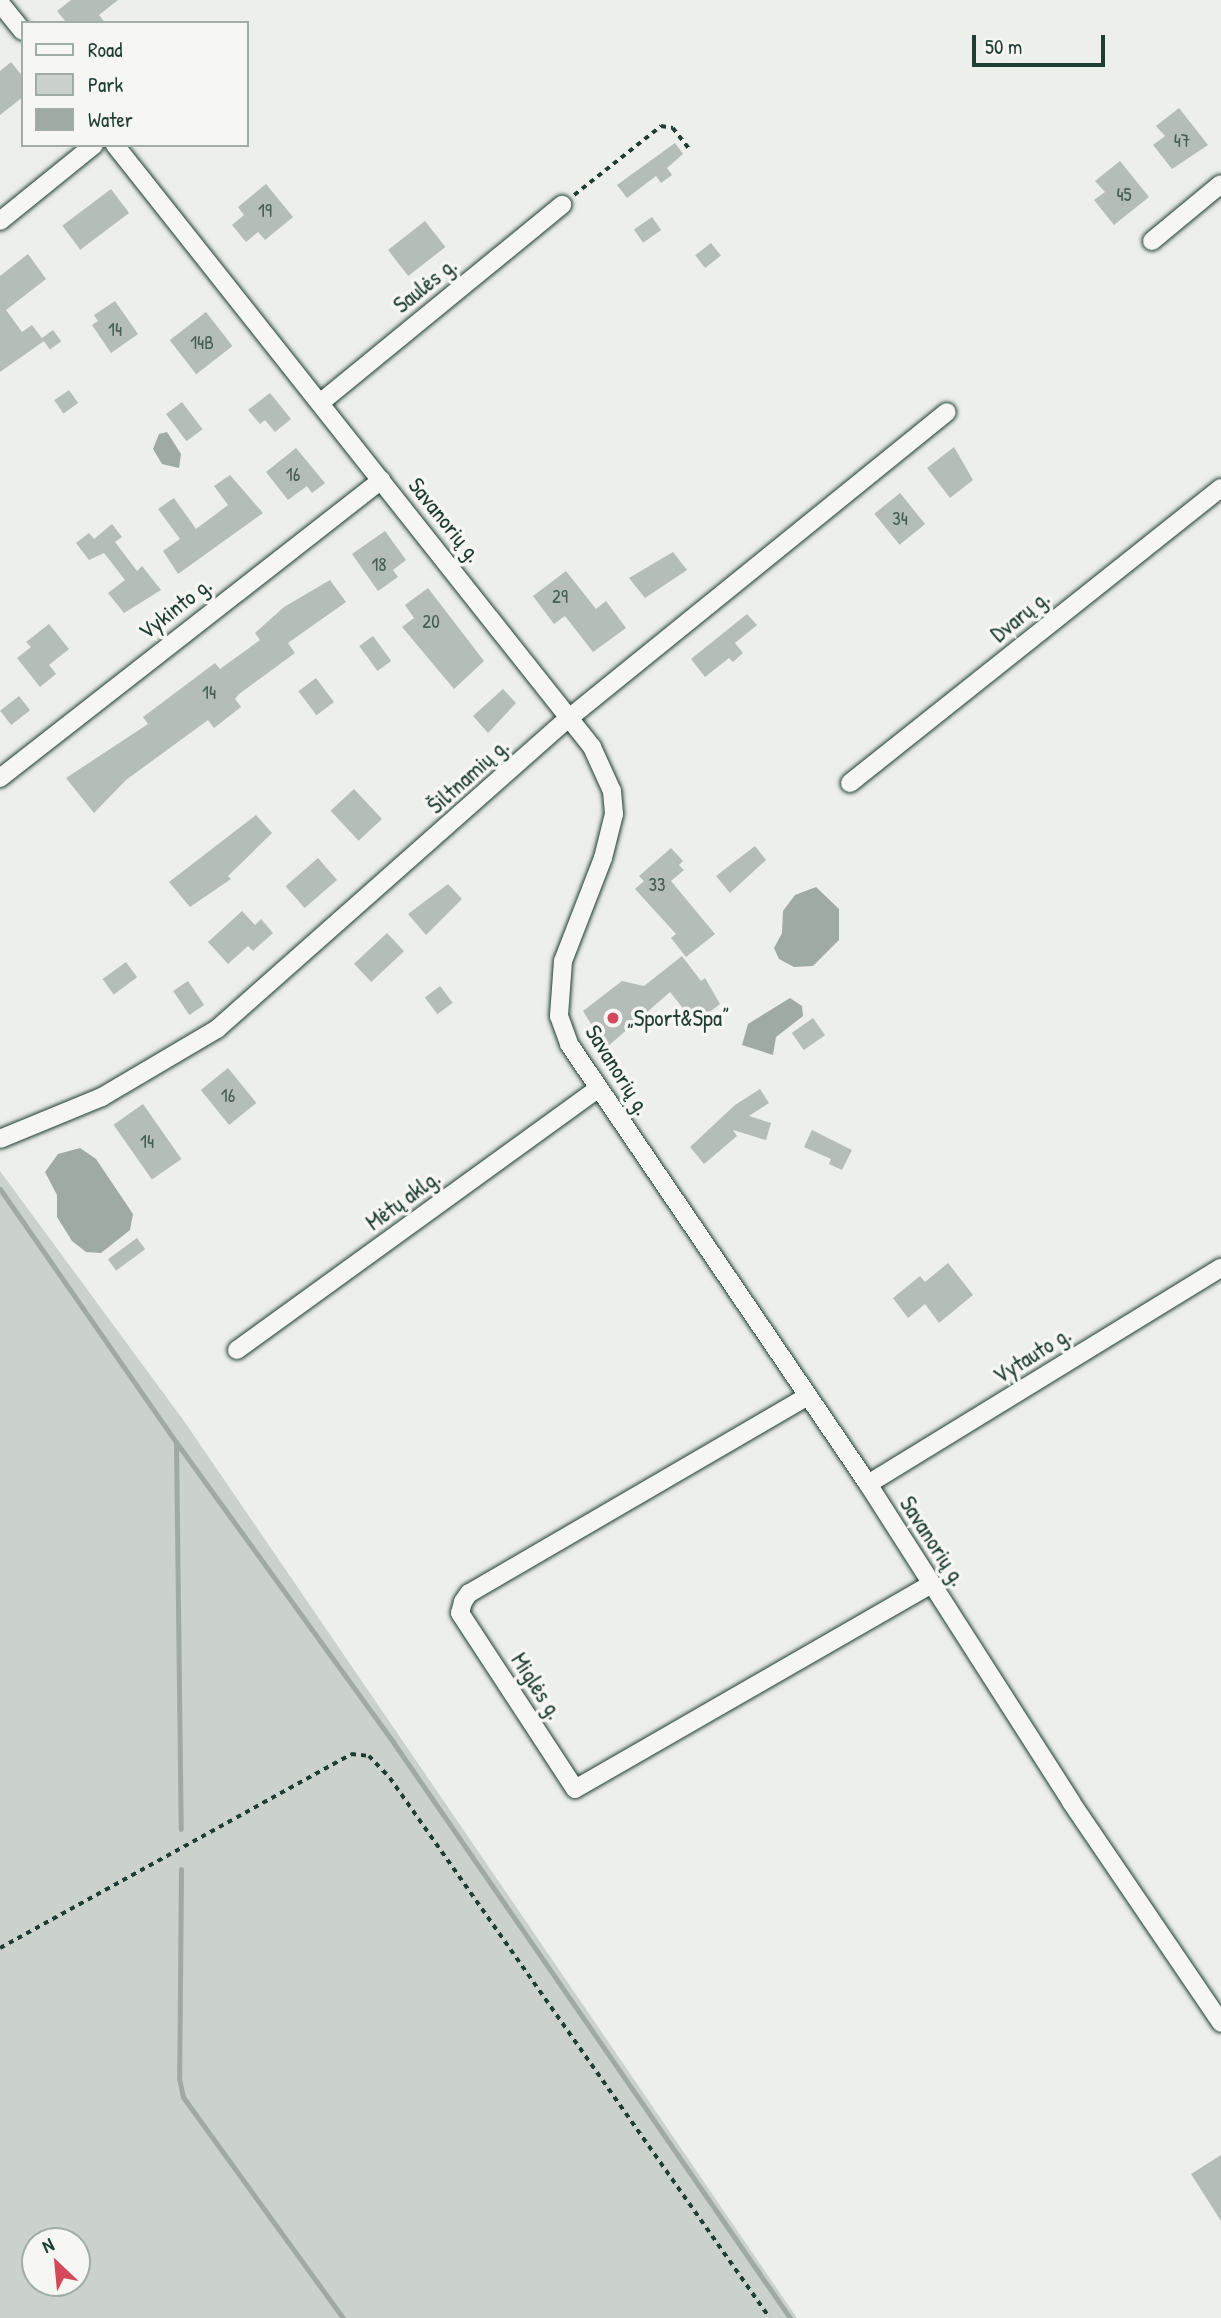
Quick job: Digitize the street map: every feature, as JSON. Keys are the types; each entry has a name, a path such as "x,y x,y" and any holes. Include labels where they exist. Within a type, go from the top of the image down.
{"street":[{"path":"0,4 21,29"},
{"path":"0,221 92,147"},
{"name":"Savanorių g.","path":"117,147 592,747 612,791 611,833 563,961 558,988 559,1016 569,1044 597,1089 868,1484 1071,1802 1221,2023"},
{"path":"1152,241 1221,184"},
{"name":"Saulės g.","path":"320,403 562,205"},
{"name":"Šiltnamių g.","path":"0,1139 102,1097 217,1029 569,718 947,412"},
{"name":"Vykinto g.","path":"0,778 381,480"},
{"name":"Dvarų g.","path":"850,783 1221,488"},
{"name":"Mėtų aklg.","path":"237,1350 597,1089"},
{"name":"Vytauto g.","path":"868,1484 1221,1268"},
{"name":"Miglės g.","path":"808,1396 469,1593 463,1602 460,1613 575,1789 932,1584"}],"path":[{"path":"562,205 661,126 673,128 691,150"},
{"path":"0,1948 351,1754 369,1756 390,1778 771,2318"}],"green space":[{"path":"0,1171 184,1421 797,2318 0,2318"}],"water":[{"path":"167,432 181,454 179,468 162,464 153,449 159,434"},
{"path":"816,887 839,909 839,940 813,966 794,967 779,959 774,948 782,933 783,911 795,895"},
{"path":"790,998 802,1006 803,1016 776,1037 773,1055 742,1045 748,1024"},
{"path":"80,1148 96,1159 133,1214 130,1230 101,1253 86,1252 72,1241 57,1217 57,1195 45,1172 58,1154"}],"building":[{"path":"71,0 118,0 99,15 104,21 65,21 57,11"},
{"path":"11,62 21,74 21,99 0,115 0,71"},
{"path":"1179,108 1208,145 1172,169 1153,145 1165,136 1156,126"},
{"path":"675,143 683,154 667,168 672,175 661,183 656,176 627,198 617,185"},
{"path":"1120,161 1149,197 1114,225 1094,200 1105,192 1095,181"},
{"path":"266,184 293,217 265,240 258,232 246,242 232,225 244,215 238,207"},
{"path":"111,189 129,213 80,250 62,226"},
{"path":"652,217 661,230 643,243 634,230"},
{"path":"425,221 445,247 408,276 388,250"},
{"path":"711,243 721,256 705,268 695,255"},
{"path":"28,254 46,279 6,310 22,332 32,325 44,341 0,372 0,276"},
{"path":"115,301 138,334 111,353 92,325 98,321 94,315"},
{"path":"206,312 232,346 196,374 170,340"},
{"path":"53,330 61,341 50,350 42,338"},
{"path":"69,390 78,403 63,413 54,400"},
{"path":"270,393 291,419 275,432 265,420 260,424 248,410"},
{"path":"182,402 202,429 186,441 166,414"},
{"path":"954,447 973,480 950,498 927,468"},
{"path":"296,448 325,483 312,493 307,486 288,500 266,472"},
{"path":"230,475 263,513 178,574 163,551 180,539 158,509 174,498 196,529 228,505 214,486"},
{"path":"900,493 925,524 900,545 874,514"},
{"path":"112,524 122,537 115,542 137,571 142,566 161,590 124,613 108,593 125,580 104,553 89,560 76,543 89,533 94,539"},
{"path":"385,531 406,560 393,570 398,577 378,591 352,554"},
{"path":"673,552 687,570 645,598 629,578"},
{"path":"566,571 596,609 606,601 626,628 593,652 565,616 554,624 533,596"},
{"path":"330,580 346,602 288,643 295,653 239,694 235,699 241,707 214,728 208,720 126,780 94,813 66,778 148,724 143,717 215,663 220,669 260,640 255,633 284,607"},
{"path":"428,588 484,661 454,689 402,627 414,618 405,605"},
{"path":"747,614 757,625 735,643 743,653 733,662 729,658 705,677 691,659"},
{"path":"49,624 69,649 49,665 56,674 40,687 17,658 31,647 26,642"},
{"path":"373,636 391,661 377,671 359,646"},
{"path":"316,678 334,702 316,715 298,691"},
{"path":"503,689 516,703 488,733 473,716"},
{"path":"19,696 30,710 11,725 0,711"},
{"path":"354,789 382,819 359,841 331,811"},
{"path":"256,815 272,833 228,876 231,879 190,907 169,882"},
{"path":"755,846 766,860 730,893 716,876"},
{"path":"671,848 683,861 679,865 684,870 671,881 715,934 686,957 671,938 676,934 635,889 644,881 639,876"},
{"path":"318,858 337,880 305,908 286,886"},
{"path":"448,884 462,899 426,935 408,914"},
{"path":"242,911 255,925 261,919 273,933 253,951 248,946 228,964 208,942"},
{"path":"387,933 404,951 371,982 354,964"},
{"path":"682,956 701,981 705,978 720,1004 695,1023 670,992 606,1048 583,1011 622,981 644,986"},
{"path":"126,962 137,977 114,994 103,979"},
{"path":"188,981 204,1005 189,1015 173,991"},
{"path":"440,986 453,1003 437,1014 425,997"},
{"path":"813,1018 825,1035 804,1050 792,1033"},
{"path":"228,1068 256,1103 229,1125 201,1090"},
{"path":"760,1089 769,1103 749,1116 771,1123 766,1140 733,1130 737,1136 704,1164 690,1147 735,1105"},
{"path":"143,1104 181,1159 152,1180 114,1125"},
{"path":"812,1130 852,1150 842,1170 829,1164 831,1159 804,1147"},
{"path":"137,1238 145,1249 116,1270 108,1259"},
{"path":"948,1263 973,1295 939,1323 925,1304 908,1318 893,1298 920,1276 925,1282"},
{"path":"1221,2155 1221,2221 1191,2174"}],"waterway":[{"path":"0,1189 176,1442 181,1829"},
{"path":"176,1442 393,1742 790,2318"},
{"path":"181,1869 179,2078 183,2097 343,2318"}],"place":[{"name":"„Sport&Spa”","path":"613,1018"}]}
